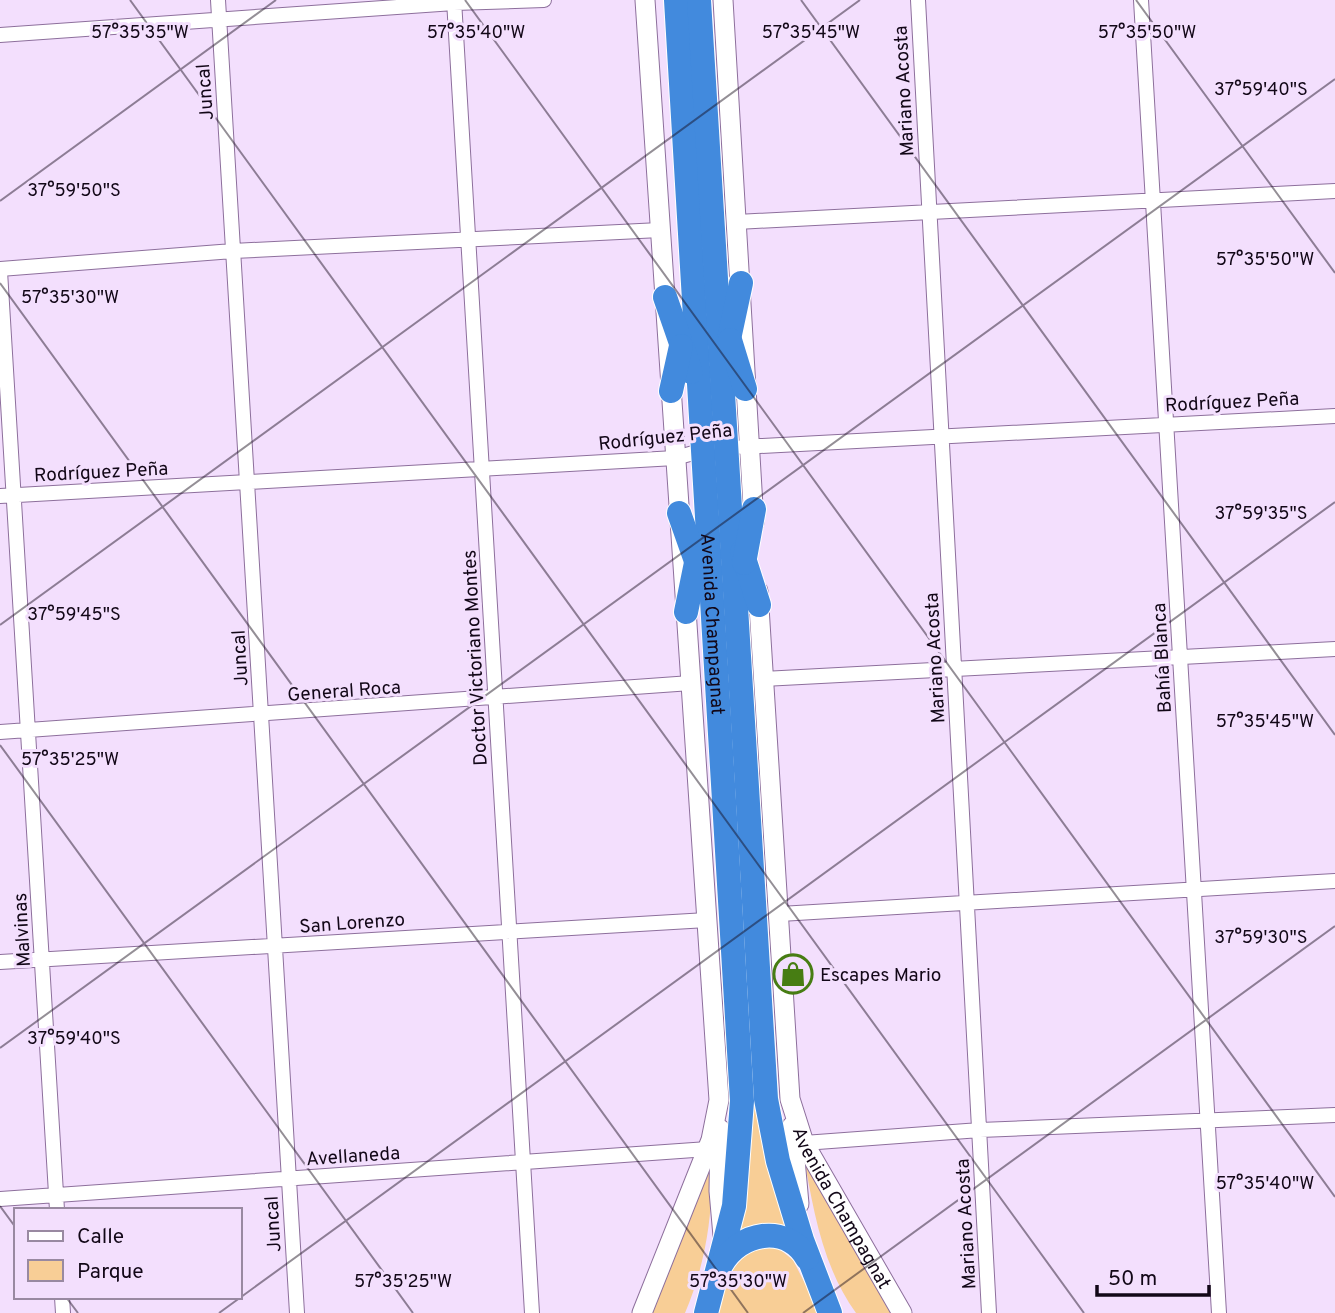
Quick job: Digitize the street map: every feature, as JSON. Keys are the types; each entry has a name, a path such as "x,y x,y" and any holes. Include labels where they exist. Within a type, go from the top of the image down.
{"highway":[{"name":"Avenida Champagnat","path":"676,0 706,296 722,390 726,448 743,510 736,608 742,1101 737,1181 724,1247 708,1302"},
{"name":"Avenida Champagnat","path":"699,0 706,296"},
{"path":"722,390 729,338 741,283"},
{"path":"706,296 729,338"},
{"path":"671,391 681,348 706,296"},
{"path":"665,297 681,348 722,390"},
{"name":"Avenida Champagnat","path":"726,448 706,512 736,608 766,1099 778,1161 802,1240 830,1313"},
{"path":"736,608 745,560 743,510"},
{"path":"685,612 706,512"},
{"path":"679,513 696,561 736,608"},
{"path":"708,1302 722,1263 734,1247 747,1240 765,1235 778,1236 795,1244 813,1271"}],"street":[{"name":"Juncal","path":"218,0 297,1313"},
{"path":"0,35 454,2 544,0"},
{"name":"Avenida Champagnat","path":"645,0 719,1100 719,1191 724,1247"},
{"name":"Avenida Champagnat","path":"722,390 741,283 723,0"},
{"name":"Mariano Acosta","path":"918,0 989,1313"},
{"name":"Bahía Blanca","path":"1141,0 1219,1313"},
{"name":"Doctor Victoriano Montes","path":"454,2 532,1313"},
{"path":"737,222 1335,191"},
{"path":"0,270 233,251 660,230"},
{"name":"Malvinas","path":"0,270 7,496 28,730 56,1203"},
{"name":"Rodríguez Peña","path":"7,496 675,458 726,448 1335,416"},
{"name":"Avenida Champagnat","path":"736,608 763,679 790,1099 802,1240"},
{"path":"763,679 1335,649"},
{"name":"General Roca","path":"0,732 496,699 691,683"},
{"path":"780,914 1335,881"},
{"name":"San Lorenzo","path":"0,962 707,920"},
{"name":"Avenida Champagnat","path":"790,1099 804,1143 902,1313"},
{"name":"Avenida Champagnat","path":"642,1313 708,1149 719,1100"},
{"path":"804,1143 980,1130 1335,1115"},
{"name":"Avellaneda","path":"0,1199 56,1203 289,1179 708,1149"},
{"path":"813,1271 843,1313"}],"green space":[{"path":"757,1077 790,1227 780,1225 737,1231"},
{"path":"803,1152 894,1313 856,1313 844,1295 820,1236"},
{"path":"711,1162 707,1239 698,1277 685,1313 649,1313"},
{"path":"755,1247 777,1247 793,1260 820,1313 717,1313 729,1276"}],"place":[{"name":"Escapes Mario","path":"793,974"}]}
